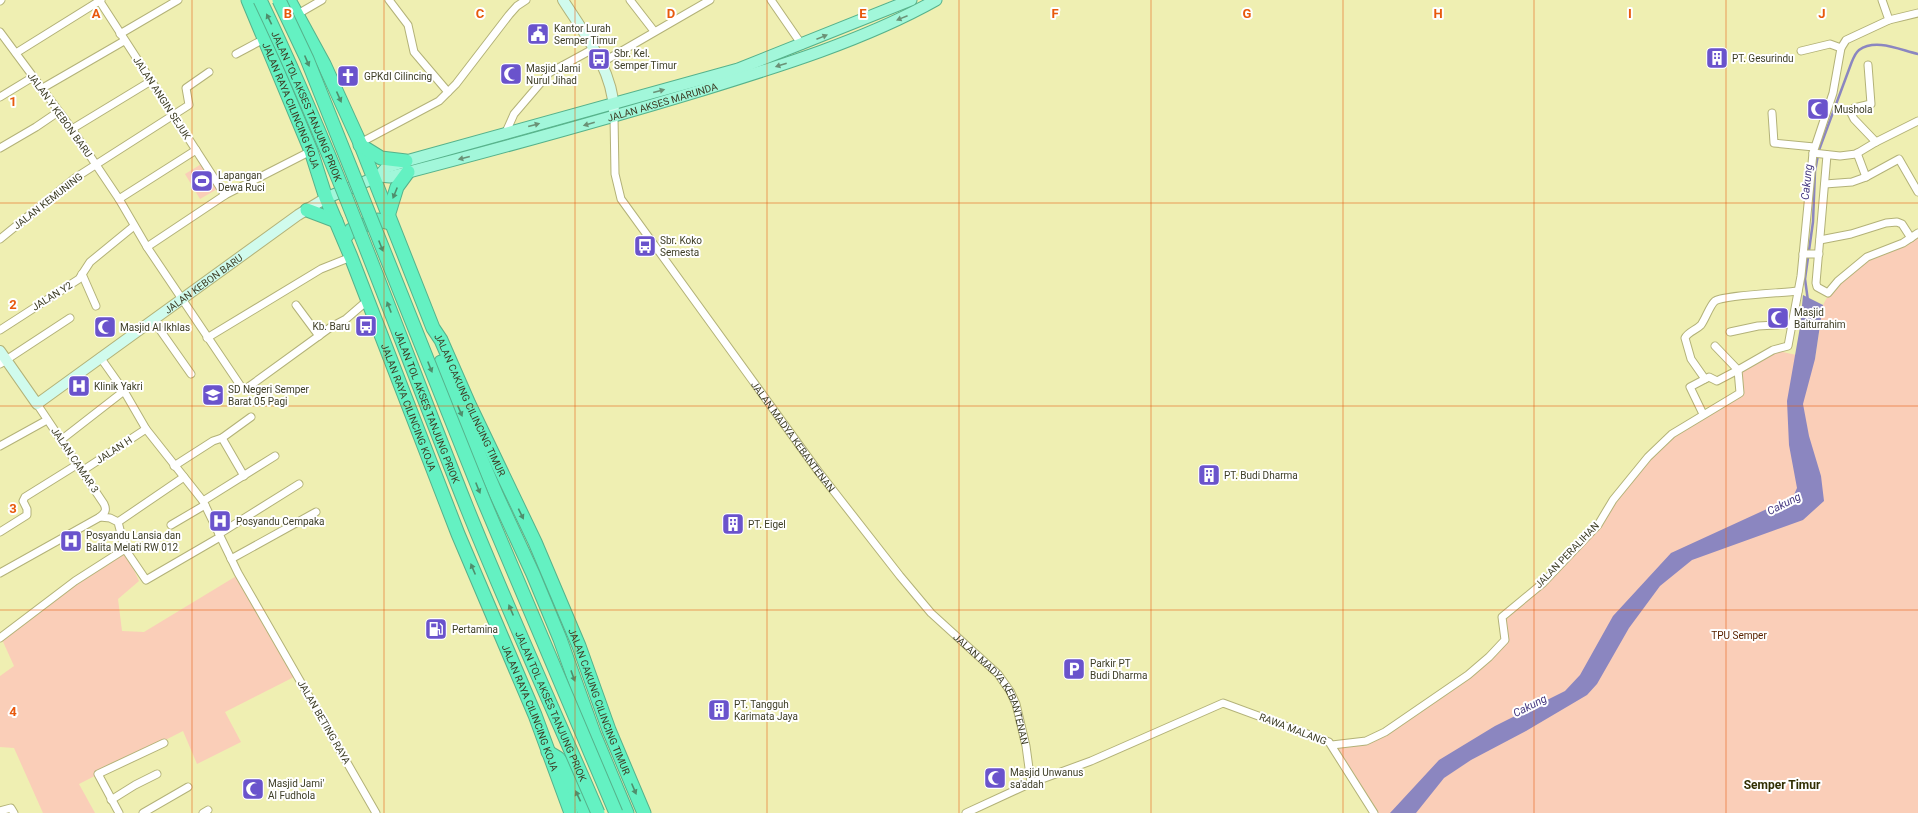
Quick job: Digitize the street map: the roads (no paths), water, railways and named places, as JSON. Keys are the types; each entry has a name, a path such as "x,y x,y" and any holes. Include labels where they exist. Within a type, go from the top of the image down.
{"highway":[{"name":"JALAN RAYA CILINCING KOJA","path":"248,0 311,151 332,195"},
{"name":"JALAN TOL AKSES TANJUNG PRIOK","path":"260,0 293,69 359,230 468,509 598,813"},
{"name":"JALAN TOL AKSES TANJUNG PRIOK","path":"279,0 307,59 483,499 616,813"},
{"name":"JALAN CAKUNG CILINCING TIMUR","path":"289,0 324,64 376,177 389,219 434,328 441,340 469,404 535,542 579,646 609,730 644,813"},
{"path":"344,239 351,230 378,220 389,219 397,187 407,167 381,158 360,144"},
{"path":"307,210 335,216 332,195"},
{"name":"JALAN RAYA CILINCING KOJA","path":"335,216 458,534 527,696 571,813"},
{"path":"434,328 437,349 456,400 554,624 594,734 627,813"},
{"path":"548,752 558,758 570,779 585,813"}],"main road":[{"name":"JALAN AKSES MARUNDA","path":"332,195 376,177 390,177 407,167 506,132 738,69 802,45 911,0"},
{"name":"JALAN AKSES MARUNDA","path":"407,167 502,149 614,117 794,61 909,15 936,0"}],"street":[{"path":"16,53 100,0"},
{"name":"JALAN ANGIN SEJUK","path":"100,0 124,41 225,195"},
{"path":"120,34 178,0"},
{"path":"296,14 322,0"},
{"path":"389,0 408,25 414,52 448,92"},
{"path":"360,144 439,100 448,92 509,15 526,0"},
{"path":"630,0 654,31"},
{"path":"601,63 710,0"},
{"path":"770,0 802,45"},
{"path":"1882,0 1889,20"},
{"name":"JALAN MADYA KEBANTENAN","path":"565,1 601,63 610,85 614,103 615,174 621,199 818,471 900,576 931,613 998,674 1010,691 1016,704 1026,746 1031,783"},
{"path":"1703,414 1690,388 1709,376 1717,381 1773,350 1788,346 1804,254 1814,151 1833,94 1841,48 1846,40 1889,20 1918,13"},
{"name":"JALAN Y KEBON BARU","path":"0,32 72,129 119,199 134,226"},
{"path":"236,54 264,39"},
{"path":"41,89 124,41"},
{"path":"1801,51 1830,44 1841,48"},
{"path":"506,132 514,114 549,73 593,49"},
{"path":"1868,65 1871,104 1854,108 1851,113 1854,119 1876,142"},
{"name":"JALAN KEMUNING","path":"0,239 75,178 189,105 186,88 209,72"},
{"path":"0,97 33,77"},
{"path":"72,129 151,81"},
{"path":"0,148 58,112"},
{"path":"1772,113 1774,143 1840,156 1857,153 1918,121"},
{"path":"119,199 196,150"},
{"path":"147,247 225,195 311,151"},
{"path":"1857,153 1866,177"},
{"path":"1826,154 1820,240 1817,254 1816,285 1827,294 1838,281 1867,257 1903,243 1918,233"},
{"path":"1825,184 1852,182 1866,177 1898,159 1918,192"},
{"name":"JALAN KEBON BARU","path":"36,404 307,210 332,195"},
{"path":"1820,240 1851,234 1893,222 1902,224 1911,238"},
{"path":"134,226 207,338 244,389 319,336 346,319 368,300"},
{"name":"JALAN Y2","path":"0,330 79,280 90,262 134,226"},
{"path":"1804,254 1817,254"},
{"path":"207,338 321,269 351,257"},
{"path":"82,274 96,306"},
{"path":"1705,379 1691,359 1684,338 1700,326 1708,316 1712,304 1716,300 1730,297 1798,291"},
{"path":"296,306 302,311 319,336"},
{"path":"3,362 70,318"},
{"path":"153,320 191,374"},
{"path":"1730,332 1758,326 1792,324"},
{"path":"1715,346 1738,370"},
{"path":"0,351 3,362 36,404"},
{"name":"JALAN BETING RAYA","path":"100,357 124,391 146,429 204,503 231,559 376,813"},
{"name":"JALAN PERALIHAN","path":"1332,745 1366,742 1385,732 1468,675 1489,657 1505,640 1502,617 1543,583 1598,525 1613,500 1648,457 1672,434 1740,393 1738,370"},
{"path":"61,440 124,391"},
{"name":"JALAN CAMAR 3","path":"36,404 105,506 104,514 100,517"},
{"path":"174,466 213,441 222,438 251,418"},
{"path":"0,446 47,420"},
{"name":"JALAN H","path":"0,532 27,515 27,509 23,501 25,497 80,468 146,429"},
{"path":"222,438 244,476"},
{"path":"171,525 275,456"},
{"path":"118,522 184,478"},
{"path":"0,573 100,517 110,518 118,522 126,549 147,580 219,536 299,484"},
{"path":"231,559 316,512"},
{"path":"0,638 74,581 126,549"},
{"name":"RAWA MALANG","path":"1031,783 1090,761 1167,726 1223,703 1324,739 1332,745 1374,813"},
{"path":"119,813 103,787 98,774 164,743"},
{"path":"112,800 135,785 157,774"},
{"path":"966,813 1031,783"},
{"path":"143,813 188,787"},
{"path":"0,811 11,808 14,813"}],"water":[{"path":"1803,295 1823,305 1815,359 1803,404 1809,436 1821,476 1824,501 1803,520 1692,560 1660,586 1629,628 1597,684 1587,695 1526,731 1471,760 1444,778 1416,813 1390,813 1439,760 1495,726 1565,691 1580,675 1613,616 1671,553 1793,497 1797,488 1789,445 1787,401 1800,327"}],"waterway":[{"name":"Cakung","path":"1808,301 1805,279 1813,222 1815,171 1819,150 1853,58 1859,50 1873,45 1888,46 1918,54"}],"place":[{"name":"Kantor Lurah Semper Timur","path":"538,34"},
{"name":"PT. Gesurindu","path":"1717,58"},
{"name":"Sbr. Kel. Semper Timur","path":"599,59"},
{"name":"Masjid Jami Nurul Jihad","path":"511,74"},
{"name":"GPKdI Cilincing","path":"348,76"},
{"name":"Mushola","path":"1818,109"},
{"name":"Lapangan Dewa Ruci","path":"202,181"},
{"name":"Sbr. Koko Semesta","path":"645,246"},
{"name":"Masjid Baiturrahim","path":"1778,318"},
{"name":"Kb. Baru","path":"366,326"},
{"name":"Masjid Al Ikhlas","path":"105,327"},
{"name":"Klinik Yakri","path":"79,386"},
{"name":"SD Negeri Semper Barat 05 Pagi","path":"213,395"},
{"name":"PT. Budi Dharma","path":"1209,475"},
{"name":"Posyandu Cempaka","path":"220,521"},
{"name":"PT. Eigel","path":"733,524"},
{"name":"Posyandu Lansia dan Balita Melati RW 012","path":"71,541"},
{"name":"Pertamina","path":"436,629"},
{"name":"Parkir PT Budi Dharma","path":"1074,669"},
{"name":"PT. Tangguh Karimata Jaya","path":"719,710"},
{"name":"Masjid Unwanus sa'adah","path":"995,778"},
{"name":"Masjid Jami' Al Fudhola","path":"253,789"}],"district":[{"name":"Semper Timur","path":"1782,785"}],"park label":[{"name":"TPU Semper","path":"1739,635"}]}
